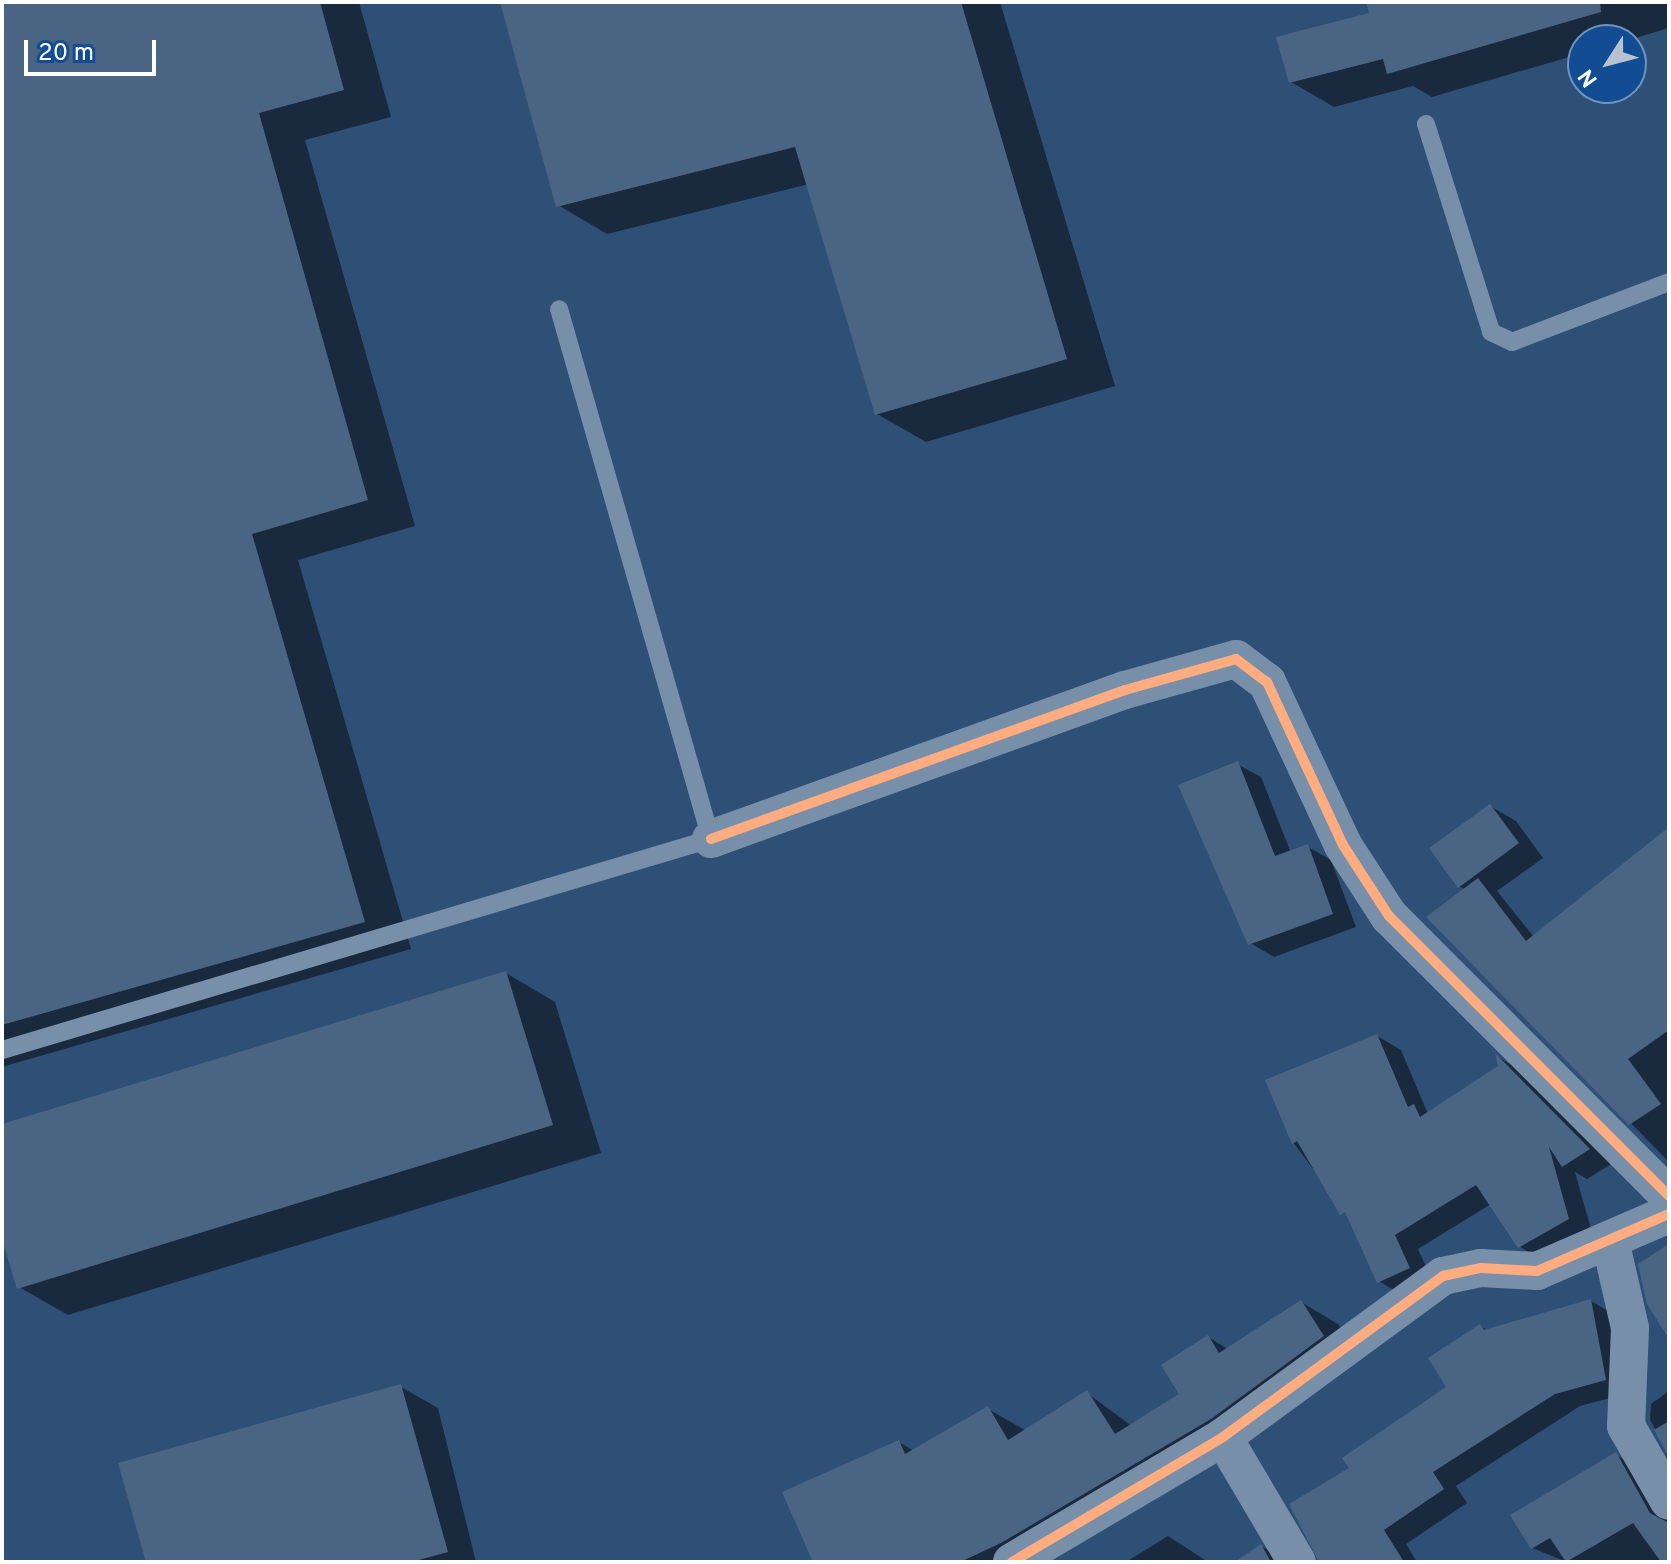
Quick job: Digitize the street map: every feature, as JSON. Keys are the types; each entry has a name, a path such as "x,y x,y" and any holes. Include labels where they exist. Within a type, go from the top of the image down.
{"street":[{"path":"711,839 1125,690 1236,659 1267,682 1343,845 1389,916 1669,1196"},
{"path":"1012,1562 1223,1437 1443,1276 1481,1268 1537,1271 1669,1214"},
{"path":"1610,1240 1630,1328 1626,1426 1669,1501"},
{"path":"1223,1437 1297,1562"}],"lane":[{"path":"1426,124 1491,332 1512,342 1669,282"},
{"path":"2,1050 711,839 559,309"}],"building":[{"path":"2,2 320,2 344,90 259,113 368,500 252,534 365,922 2,1025"},
{"path":"500,2 961,2 1067,359 875,415 795,147 556,207"},
{"path":"1366,2 1600,2 1601,12 1387,74 1383,59 1289,83 1276,37 1369,13"},
{"path":"1238,761 1275,856 1308,844 1333,914 1248,945 1178,785"},
{"path":"1490,804 1519,843 1458,888 1429,848"},
{"path":"1669,827 1669,1030 1628,1059 1661,1104 1629,1125 1426,917 1478,878 1526,941"},
{"path":"506,971 553,1125 17,1289 2,1239 2,1124"},
{"path":"1377,1034 1408,1107 1414,1104 1420,1117 1498,1066 1495,1053 1590,1149 1562,1167 1549,1147 1569,1219 1518,1248 1476,1185 1395,1235 1410,1268 1377,1283 1345,1212 1340,1215 1297,1141 1292,1144 1265,1080"},
{"path":"1669,1244 1669,1339 1647,1304 1638,1264"},
{"path":"1591,1299 1606,1380 1555,1394 1433,1472 1444,1489 1384,1530 1404,1562 1319,1562 1289,1504 1349,1468 1342,1458 1446,1387 1428,1358 1480,1324 1484,1330"},
{"path":"1301,1300 1324,1336 1211,1419 1001,1543 960,1562 813,1562 782,1492 899,1440 905,1454 988,1406 1008,1440 1087,1390 1115,1434 1179,1394 1161,1365 1208,1335 1219,1353"},
{"path":"401,1384 448,1552 411,1562 146,1562 118,1463"},
{"path":"1669,1421 1669,1457 1654,1430"},
{"path":"1616,1452 1650,1513 1669,1523 1669,1562 1661,1562 1633,1523 1566,1562 1550,1538 1531,1549 1510,1515"},
{"path":"1261,1544 1271,1562 1235,1562"}],"cycle path":[{"path":"711,839 1125,690 1236,659 1267,682 1343,845 1389,916 1669,1196"},
{"path":"1012,1562 1223,1437 1443,1276 1481,1268 1537,1271 1669,1214"}]}
